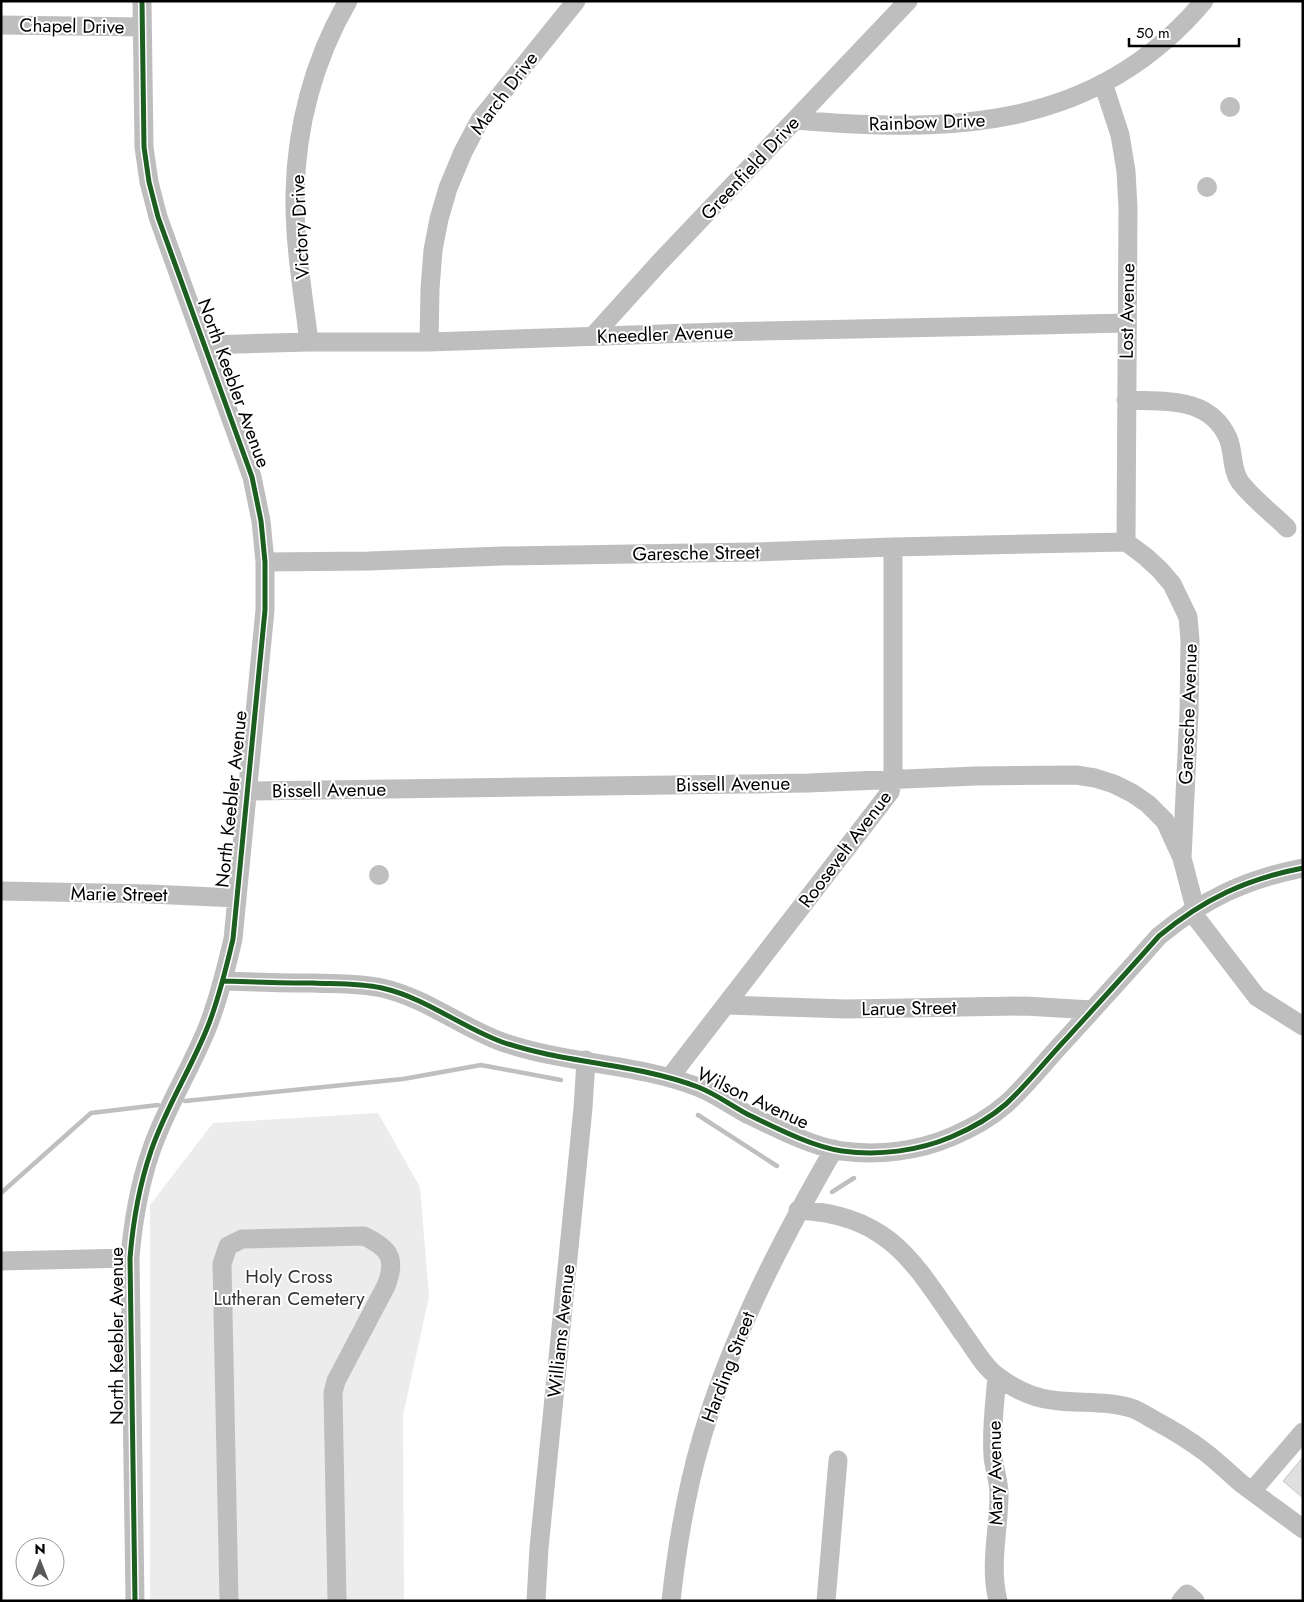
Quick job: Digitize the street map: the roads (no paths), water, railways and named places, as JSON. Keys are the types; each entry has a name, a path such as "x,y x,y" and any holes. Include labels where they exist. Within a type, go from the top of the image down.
{"street":[{"name":"North Keebler Avenue","path":"134,1601 130,1258 135,1211 151,1150 165,1116 208,1027 223,981 233,939 265,610 265,562 261,521 252,477 158,217 149,182 143,128 142,1"},
{"name":"Victory Drive","path":"309,342 296,229 297,157 312,83 325,48 348,1"},
{"name":"March Drive","path":"429,342 433,250 448,188 463,152 480,120 576,1"},
{"name":"Greenfield Drive","path":"594,336 659,263 908,1"},
{"name":"Rainbow Drive","path":"795,120 898,125 962,123 1034,111 1072,98 1132,67 1166,41 1204,1"},
{"name":"Chapel Drive","path":"1,25 142,27"},
{"name":"Lost Avenue","path":"1103,83 1120,135 1126,171 1128,208 1126,542"},
{"name":"Kneedler Avenue","path":"204,345 309,342 429,342 594,336 1126,323"},
{"path":"1126,400 1184,403 1199,408 1210,415 1220,424 1228,438 1234,469 1240,481 1287,528"},
{"name":"Garesche Street","path":"265,562 1126,542"},
{"name":"Garesche Avenue","path":"1126,542 1146,557 1172,584 1188,617 1190,640 1189,712 1182,858 1193,909"},
{"name":"Roosevelt Avenue","path":"670,1077 890,792 894,779 893,547"},
{"name":"Bissell Avenue","path":"247,791 808,783 1076,775 1114,784 1148,804 1165,821 1182,858"},
{"name":"Wilson Avenue","path":"223,981 355,984 381,988 406,995 434,1007 473,1029 534,1051 670,1077 714,1094 779,1130 834,1149 870,1153 894,1152 923,1146 951,1137 1007,1103 1159,936 1193,909 1223,892 1249,881 1277,872 1303,868"},
{"name":"Marie Street","path":"1,891 237,898"},
{"path":"1193,909 1257,997 1303,1026"},
{"name":"Larue Street","path":"726,1005 846,1009 1025,1006 1092,1010"},
{"name":"Williams Avenue","path":"536,1601 540,1538 583,1108 586,1060"},
{"name":"Harding Street","path":"671,1601 677,1548 687,1496 708,1418 742,1327 769,1266 798,1210 834,1149"},
{"path":"798,1210 827,1213 862,1223 898,1247 914,1263 988,1368 996,1376 1031,1395 1050,1400 1095,1402 1135,1409 1169,1428 1205,1452 1252,1491 1303,1529"},
{"path":"229,1601 222,1264 228,1246 242,1239 364,1236 381,1244 390,1256 391,1273 336,1381 333,1393 337,1601"},
{"path":"1,1261 130,1258"},
{"name":"Mary Avenue","path":"996,1376 992,1441 999,1495 994,1574 998,1601"},
{"path":"1252,1491 1303,1432"},
{"path":"826,1601 838,1460"},
{"path":"1181,1601 1187,1594 1195,1601"}],"waterway":[{"path":"185,1101 403,1079 481,1065 561,1080"},
{"path":"1,1193 91,1113 158,1105"},
{"path":"698,1115 777,1166"},
{"path":"832,1192 854,1178"}],"park label":[{"name":"Holy Cross Lutheran Cemetery","path":"289,1287"}]}
